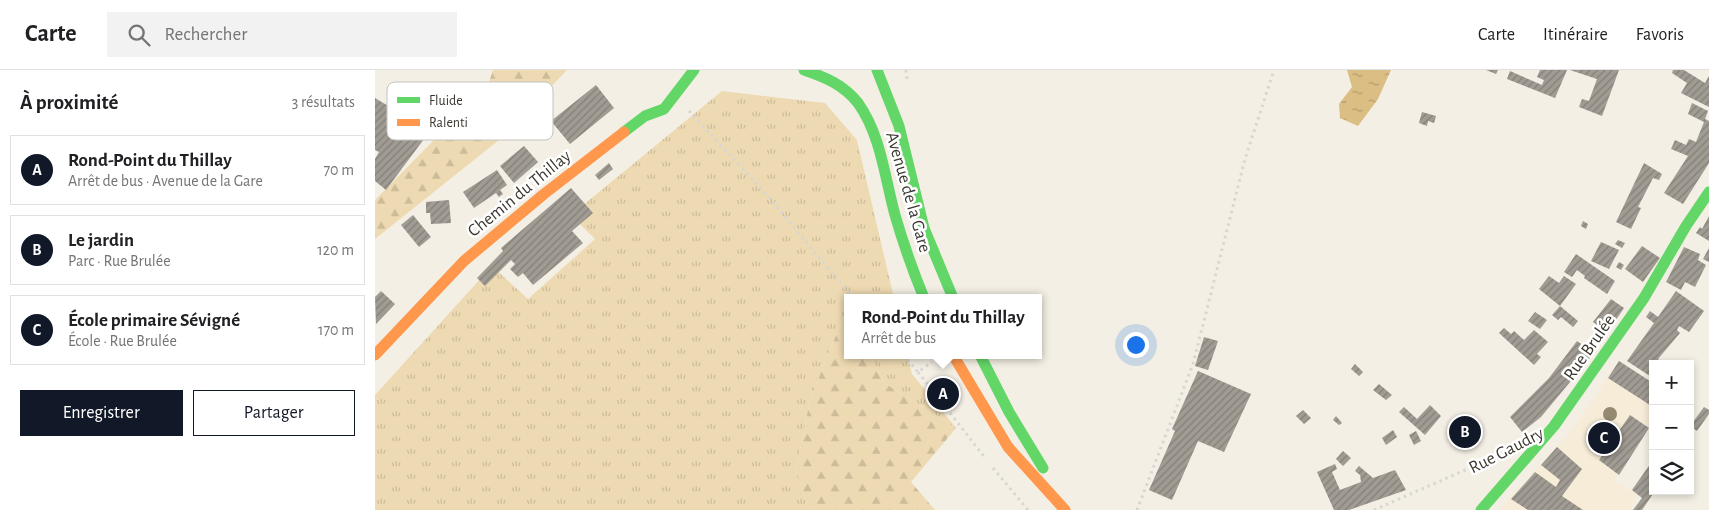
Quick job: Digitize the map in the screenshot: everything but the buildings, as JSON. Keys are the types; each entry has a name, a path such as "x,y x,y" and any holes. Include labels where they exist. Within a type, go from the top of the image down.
{"main road":[{"name":"Chemin du Thillay","path":"375,355 464,261 544,194 637,122 645,116 664,109 694,70"},
{"name":"Avenue de la Gare","path":"804,70 828,77 843,87 868,120 879,145 901,235 923,294"},
{"name":"Avenue de la Gare","path":"877,70 899,126 927,236 951,294"},
{"name":"Rue Brulée","path":"1481,510 1554,426 1644,298 1686,226 1709,192"},
{"path":"955,359 967,382 1008,447 1067,510"},
{"path":"982,359 1009,412 1067,510"}],"path":[{"path":"1137,510 1193,364 1245,160 1274,70"},
{"path":"674,95 766,194 850,294"},
{"path":"907,359 1028,510"},
{"path":"918,372 935,359"},
{"name":"Rue Gaudry","path":"1374,510 1502,453"}],"shaded area":[{"path":"1619,361 1649,380 1649,428 1614,481 1638,495 1629,510 1499,510 1574,428"}],"green space":[{"path":"493,70 567,70 553,85 553,82 489,82"},
{"path":"722,91 825,103 857,140 893,294 844,294 844,315 810,400 796,470 809,510 375,510 375,395 492,266 528,299 595,239 571,215"},
{"path":"434,140 499,140 375,239 375,200"},
{"path":"844,315 844,359 871,359 886,384 956,428 911,482 935,510 809,510 796,470 810,400"},
{"path":"871,359 908,359 912,374 956,428 886,384"}],"water":[{"path":"1347,70 1391,70 1378,99 1358,126 1340,118 1339,104 1352,87"}],"traffic: fast":[{"path":"624,132 645,116 664,109 694,70"},
{"path":"804,70 827,79 847,91 866,116 877,143 901,236 922,294"},
{"path":"877,70 899,126 924,228 951,294"},
{"path":"1481,510 1554,426 1644,298 1686,226 1709,192"},
{"path":"982,359 1009,412 1043,468"}],"traffic: slow":[{"path":"375,355 464,261 544,194 624,132"},
{"path":"955,359 1008,447 1065,510"}],"place":[{"name":"Rond-Point du Thillay","path":"943,394"},
{"name":"Le jardin","path":"1465,432"},
{"name":"École primaire Sévigné","path":"1604,438"}]}
